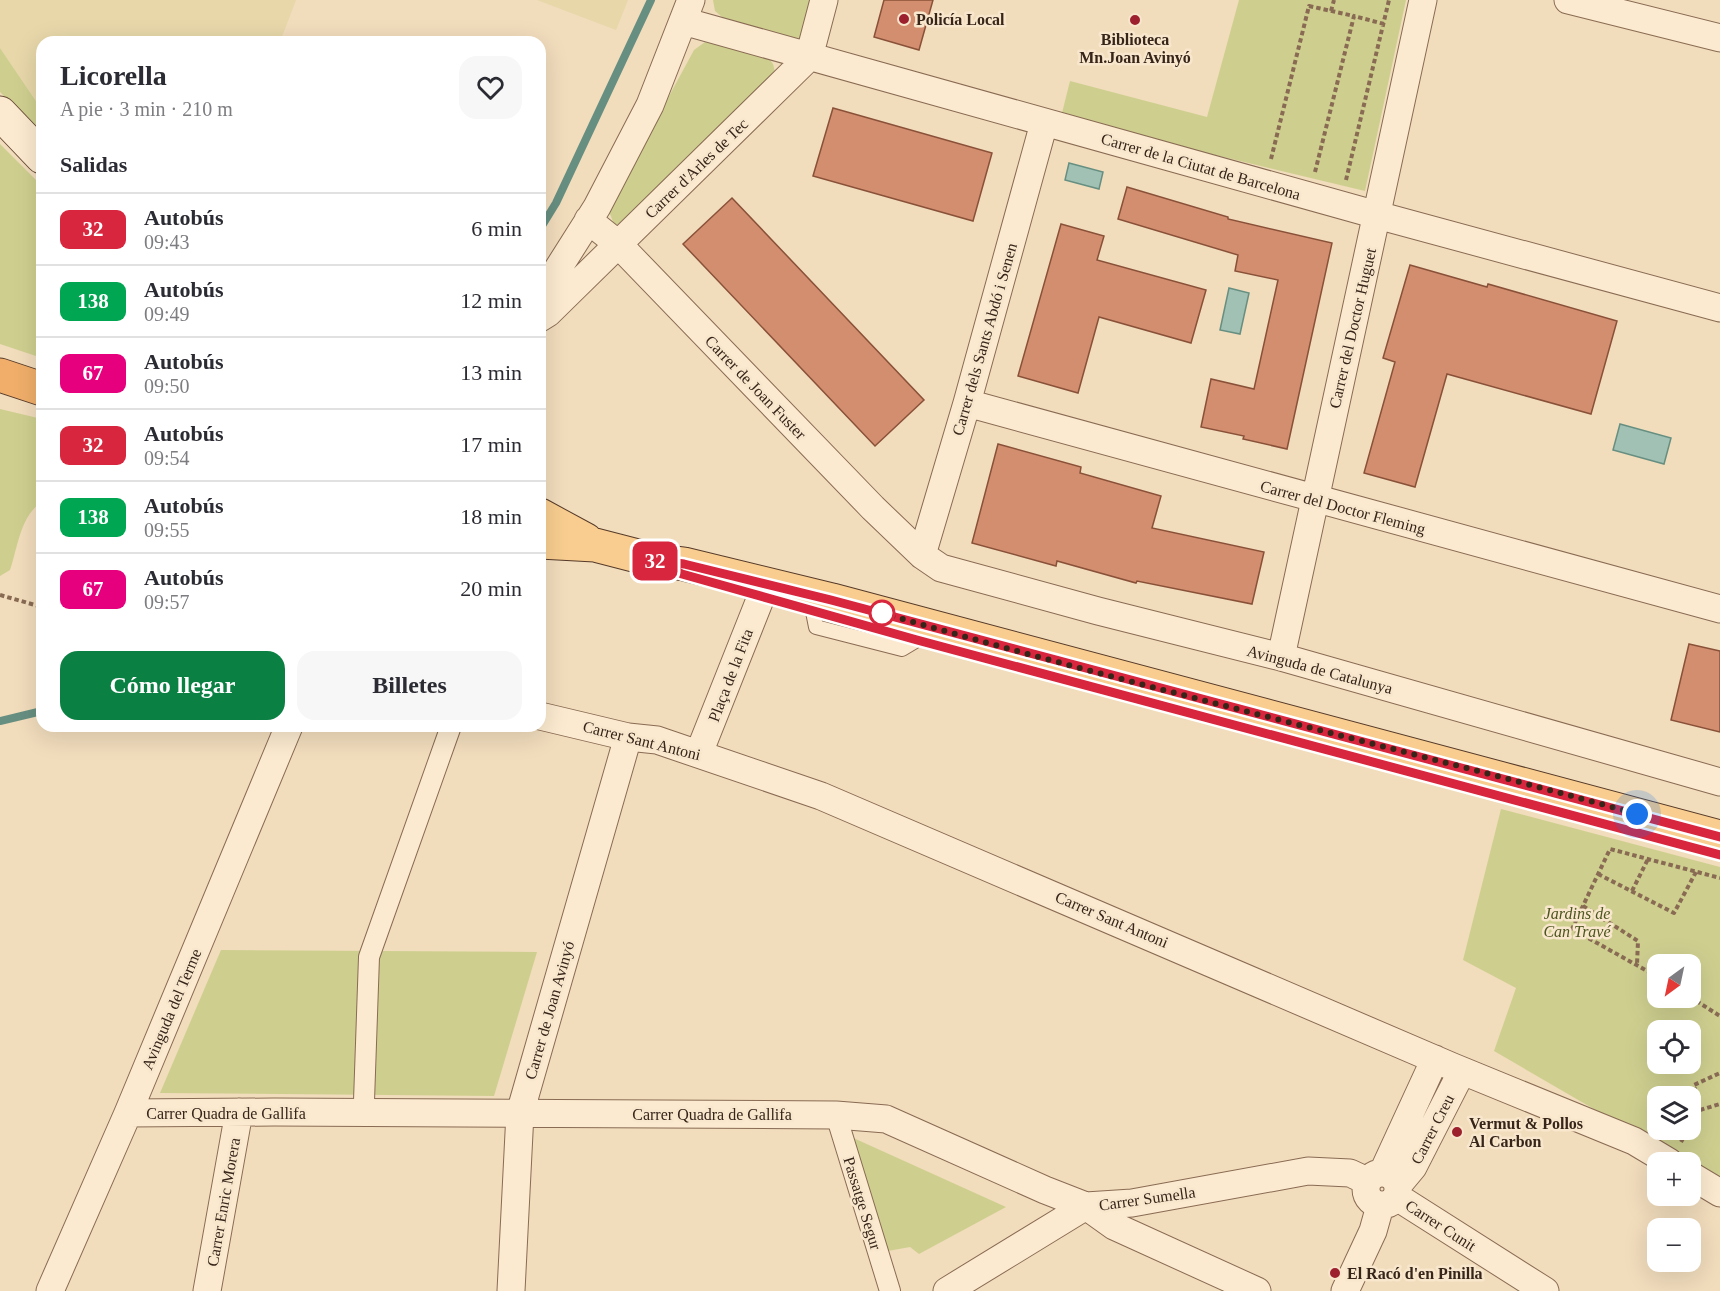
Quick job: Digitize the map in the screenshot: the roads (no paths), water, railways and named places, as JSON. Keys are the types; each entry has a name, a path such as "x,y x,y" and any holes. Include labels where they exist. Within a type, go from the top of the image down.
{"highway":[{"path":"0,375 36,387"}],"main road":[{"path":"0,113 36,152"},
{"path":"546,518 595,545"},
{"path":"546,542 595,545 653,560 684,564 872,610 1083,669 1486,773 1720,837"},
{"path":"653,560 682,574 813,612 1708,863"}],"street":[{"path":"809,57 824,0"},
{"name":"Carrer del Doctor Huguet","path":"1281,657 1423,0"},
{"path":"1568,0 1720,38"},
{"path":"546,287 588,220 650,105 687,11"},
{"name":"Carrer de la Ciutat de Barcelona","path":"687,11 809,57 1720,308"},
{"name":"Carrer d'Arles de Tec","path":"546,314 809,57"},
{"name":"Carrer dels Sants Abdó i Senen","path":"922,555 1044,123"},
{"name":"Carrer de Joan Fuster","path":"588,220 618,244 873,508 922,555"},
{"name":"Carrer del Doctor Fleming","path":"966,404 1720,609"},
{"name":"Avinguda de Catalunya","path":"922,555 947,570 1281,657 1720,782"},
{"name":"Plaça de la Fita","path":"699,753 761,597"},
{"name":"Carrer Sant Antoni","path":"546,717 628,737 657,741 699,753 821,796 1462,1071 1634,1141 1653,1152"},
{"name":"Avinguda del Terme","path":"50,1291 128,1113 287,732"},
{"path":"364,1101 369,957 449,732"},
{"name":"Carrer de Joan Avinyó","path":"511,1291 520,1113 628,737"},
{"name":"Carrer Creu","path":"1345,1291 1373,1231 1385,1188 1435,1059"},
{"name":"Carrer Creu","path":"1385,1188 1413,1167 1462,1071"},
{"name":"Carrer Enric Morera","path":"207,1291 239,1112"},
{"name":"Carrer Quadra de Gallifa","path":"128,1113 836,1115 886,1119 1086,1206 1114,1226 1257,1291"},
{"name":"Passatge Segur","path":"836,1115 890,1291"},
{"name":"Carrer Sumella","path":"946,1291 1086,1206 1132,1203 1308,1171 1350,1173 1385,1188"},
{"path":"1701,1182 1720,1193"},
{"name":"Carrer Cunit","path":"1385,1188 1545,1291"}],"waterway":[{"path":"546,219 556,203 651,0"},
{"path":"0,721 36,712"}],"place":[{"name":"Policía Local","path":"904,19"},
{"name":"Biblioteca Mn.Joan Avinyó","path":"1135,20"},
{"name":"Vermut & Pollos Al Carbon","path":"1457,1132"},
{"name":"El Racó d'en Pinilla","path":"1335,1273"}],"park label":[{"name":"Jardins de Can Travé","path":"1577,922"}]}
